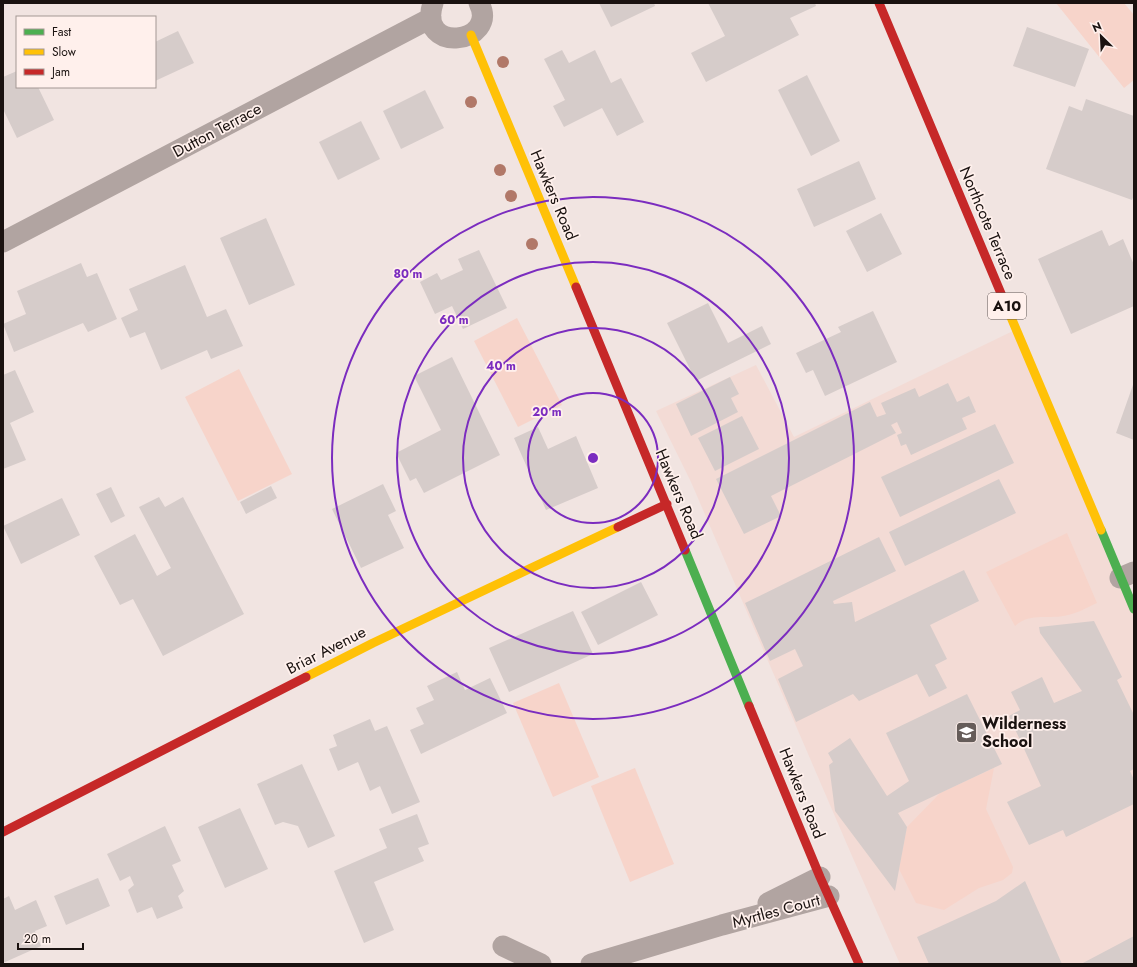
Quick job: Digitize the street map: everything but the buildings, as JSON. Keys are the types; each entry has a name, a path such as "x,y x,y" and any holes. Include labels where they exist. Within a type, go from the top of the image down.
{"main road":[{"name":"Northcote Terrace","path":"879,3 1127,575 1134,609"},
{"name":"Hawkers Road","path":"471,35 820,877 860,964"},
{"name":"Briar Avenue","path":"3,832 373,643 666,504"}],"street":[{"path":"432,10 439,33 446,38 463,38 471,35 480,21 482,13 479,3"},
{"name":"Dutton Terrace","path":"3,242 432,10"},
{"name":"Myrtles Court","path":"722,925 820,877"},
{"name":"Myrtles Court","path":"592,964 722,925 830,896"},
{"path":"503,946 541,964"}],"shaded area":[{"path":"1056,3 1124,3 1134,15 1134,80 1124,88"},
{"path":"517,318 562,405 518,427 474,341"},
{"name":"Wilderness School","path":"1017,329 1134,609 1134,964 900,964 691,482 656,411 756,365 794,437"},
{"path":"239,369 292,474 238,501 185,397"},
{"path":"1067,533 1097,603 1072,614 1027,619 1015,626 986,572"},
{"path":"559,683 599,777 553,797 513,703"},
{"path":"635,768 674,864 630,882 591,786"},
{"path":"994,768 986,809 1013,867 1012,873 1003,880 979,888 944,910 916,903 899,869 907,827 940,793"}],"traffic: fast":[{"path":"1101,530 1134,609"},
{"path":"685,550 749,706"}],"traffic: slow":[{"path":"471,35 576,287"},
{"path":"1005,303 1101,530"},
{"path":"306,677 373,643 618,527"}],"traffic: jam":[{"path":"879,3 1005,303"},
{"path":"576,287 685,550"},
{"path":"618,527 667,504"},
{"path":"3,832 306,677"},
{"path":"749,706 820,877 859,964"}],"place":[{"name":"Wilderness School","path":"966,732"}]}
